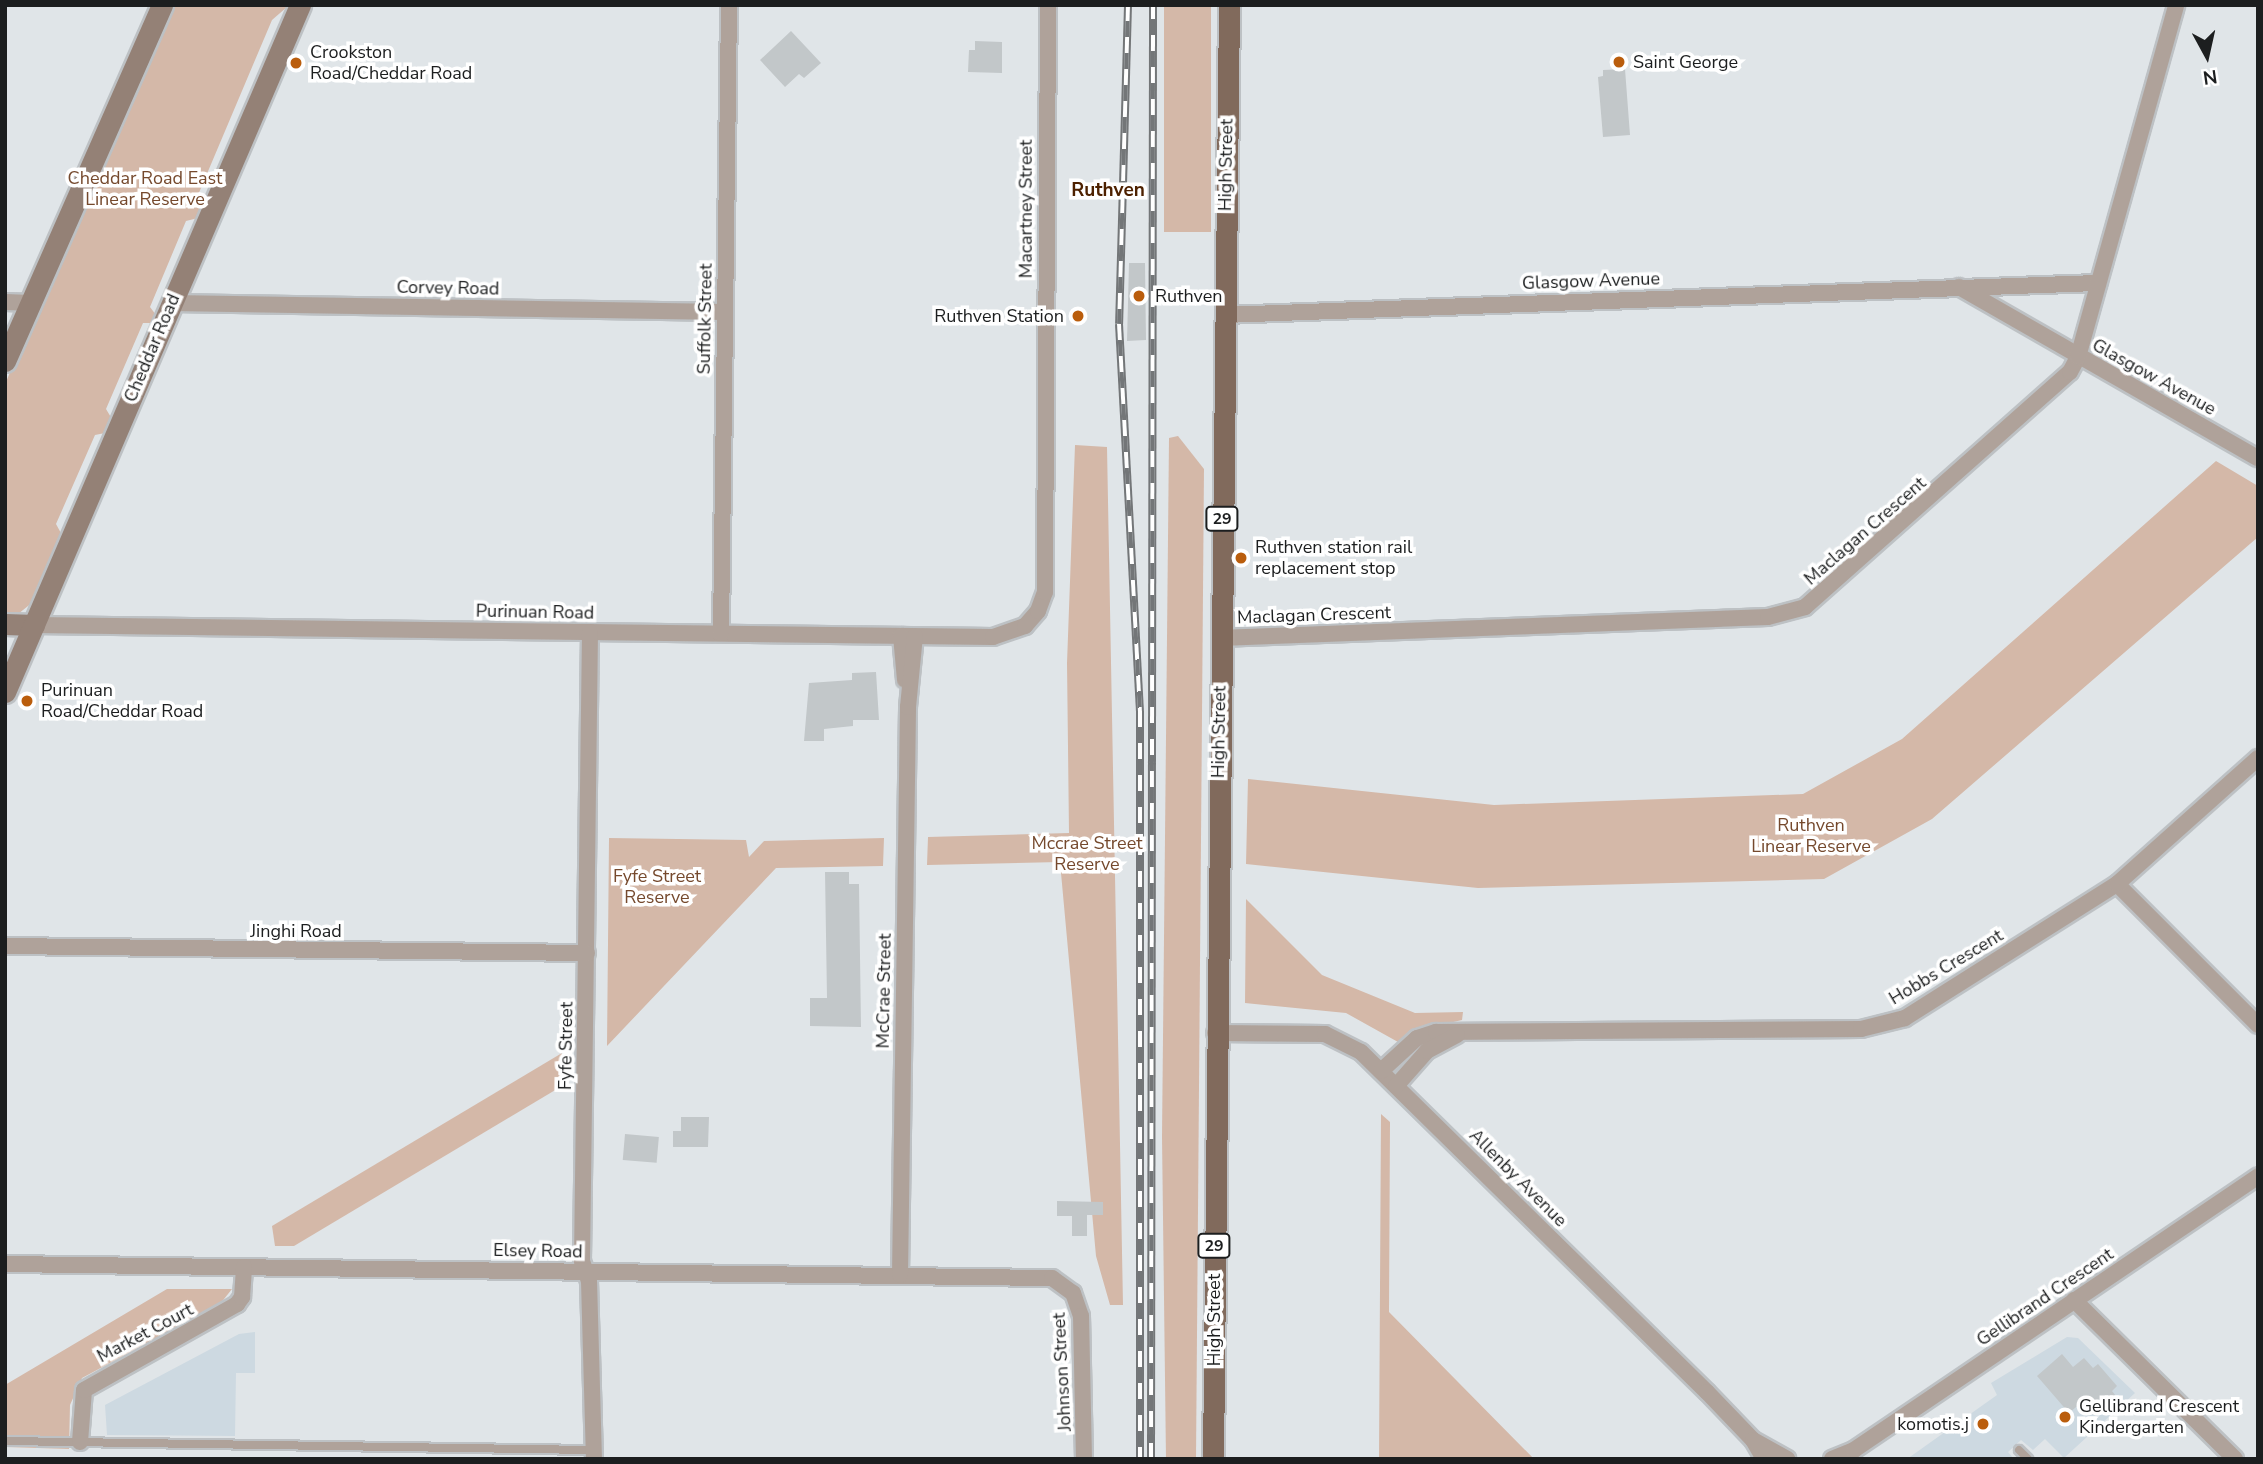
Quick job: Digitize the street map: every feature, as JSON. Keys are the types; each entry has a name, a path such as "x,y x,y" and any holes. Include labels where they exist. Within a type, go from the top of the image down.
{"main road":[{"path":"5,361 162,5"},
{"name":"Cheddar Road","path":"5,692 300,5"},
{"name":"High Street","path":"1213,1459 1215,1033 1228,5"},
{"path":"5,624 34,625"}],"street":[{"name":"Suffolk Street","path":"721,633 729,5"},
{"name":"Macartney Street","path":"1032,620 1045,592 1048,5"},
{"name":"Maclagan Crescent","path":"1220,638 1792,613 1817,599 2049,394 2078,357 2176,5"},
{"name":"Glasgow Avenue","path":"1224,314 2098,283"},
{"name":"Glasgow Avenue","path":"1959,286 2078,357 2258,458"},
{"path":"5,302 30,303"},
{"name":"Corvey Road","path":"172,303 724,312"},
{"name":"Purinuan Road","path":"34,625 1001,636 1032,620"},
{"name":"Fyfe Street","path":"590,632 582,1261 586,1271 592,1454"},
{"name":"McCrae Street","path":"900,1275 908,636"},
{"name":"Hobbs Crescent","path":"1381,1071 1417,1038 1436,1032 1861,1029 1905,1018 2117,884 2258,758"},
{"path":"2117,884 2258,1025"},
{"name":"Jinghi Road","path":"5,946 587,953"},
{"name":"Allenby Avenue","path":"1215,1033 1325,1034 1361,1052 1753,1440 1764,1459"},
{"name":"Hobbs Crescent","path":"1396,1086 1427,1051 1463,1033"},
{"name":"Gellibrand Crescent","path":"1832,1459 1850,1455 2258,1176"},
{"name":"Elsey Road","path":"5,1264 1041,1277 1067,1286"},
{"name":"Market Court","path":"79,1442 84,1390 237,1304 242,1297 244,1267"},
{"name":"Johnson Street","path":"1067,1286 1077,1303 1083,1336 1084,1459"},
{"path":"2074,1300 2235,1459"},
{"name":"Allenby Avenue","path":"1753,1440 1787,1459"}],"lane":[{"path":"5,1441 592,1454"},
{"path":"2019,1450 2028,1459"}],"shaded area":[{"path":"255,1332 255,1373 236,1373 235,1436 107,1435 105,1405 239,1334"},
{"name":"Gellibrand Crescent Kindergarten","path":"2067,1337 2078,1338 2135,1393 2064,1458 2045,1439 2033,1450 2021,1440 2008,1452 2014,1459 1907,1459 1997,1395 1991,1383"}],"green space":[{"name":"Cheddar Road East Linear Reserve","path":"170,5 287,7 272,20 198,195 204,205 198,218 186,221 150,307 156,315 152,323 143,323 106,409 112,419 105,433 95,435 56,524 62,535 33,602 18,614 5,614 5,384"},
{"path":"1164,5 1211,5 1211,232 1164,232"},
{"path":"1178,436 1204,469 1196,1459 1166,1459 1162,1137 1169,438"},
{"name":"Mccrae Street Reserve","path":"1075,445 1107,447 1123,1305 1110,1305 1096,1256 1060,862 927,865 928,837 1069,833 1067,663"},
{"name":"Ruthven Linear Reserve","path":"2216,461 2258,486 2258,537 1932,819 1824,879 1478,888 1246,864 1248,779 1494,805 1803,794 1902,739"},
{"name":"Fyfe Street Reserve","path":"609,838 746,840 749,857 764,841 884,838 883,866 776,868 607,1046"},
{"path":"1246,899 1322,975 1415,1013 1463,1012 1462,1020 1419,1030 1398,1042 1346,1013 1245,1003"},
{"path":"562,1053 562,1086 294,1246 275,1246 272,1226"},
{"path":"1381,1114 1390,1122 1389,1312 1534,1459 1379,1459"},
{"path":"167,1289 232,1289 220,1304 82,1378 70,1405 69,1449 5,1447 5,1385"}],"building":[{"path":"791,31 821,63 804,78 799,74 785,87 760,60"},
{"path":"975,41 1002,42 1002,73 968,72 969,50 975,50"},
{"path":"1625,69 1630,135 1603,137 1598,77 1603,76 1603,70"},
{"path":"1129,263 1145,263 1146,340 1127,341"},
{"path":"876,672 879,720 853,720 853,726 824,729 824,741 804,741 809,683 852,680 852,673"},
{"path":"825,872 849,872 849,884 859,884 861,1027 810,1026 810,998 827,998"},
{"path":"681,1117 709,1117 708,1147 673,1147 673,1131 681,1131"},
{"path":"625,1134 659,1137 657,1163 623,1160"},
{"path":"1057,1201 1103,1202 1103,1215 1087,1215 1087,1236 1072,1236 1072,1216 1057,1216"},
{"path":"2062,1354 2073,1367 2084,1358 2093,1368 2098,1364 2117,1386 2112,1391 2116,1396 2093,1415 2082,1402 2069,1413 2037,1376"}],"railway":[{"path":"1128,5 1119,324 1140,711 1140,1459"},
{"path":"1151,1459 1153,5"}],"place":[{"name":"Saint George","path":"1619,62"},
{"name":"Crookston Road/Cheddar Road","path":"296,63"},
{"name":"Ruthven","path":"1139,296"},
{"name":"Ruthven Station","path":"1078,316"},
{"name":"Ruthven station rail replacement stop","path":"1241,558"},
{"name":"Purinuan Road/Cheddar Road","path":"27,701"},
{"name":"Gellibrand Crescent Kindergarten","path":"2065,1417"},
{"name":"komotis.j","path":"1983,1424"}],"district":[{"name":"Ruthven","path":"1108,191"}]}
